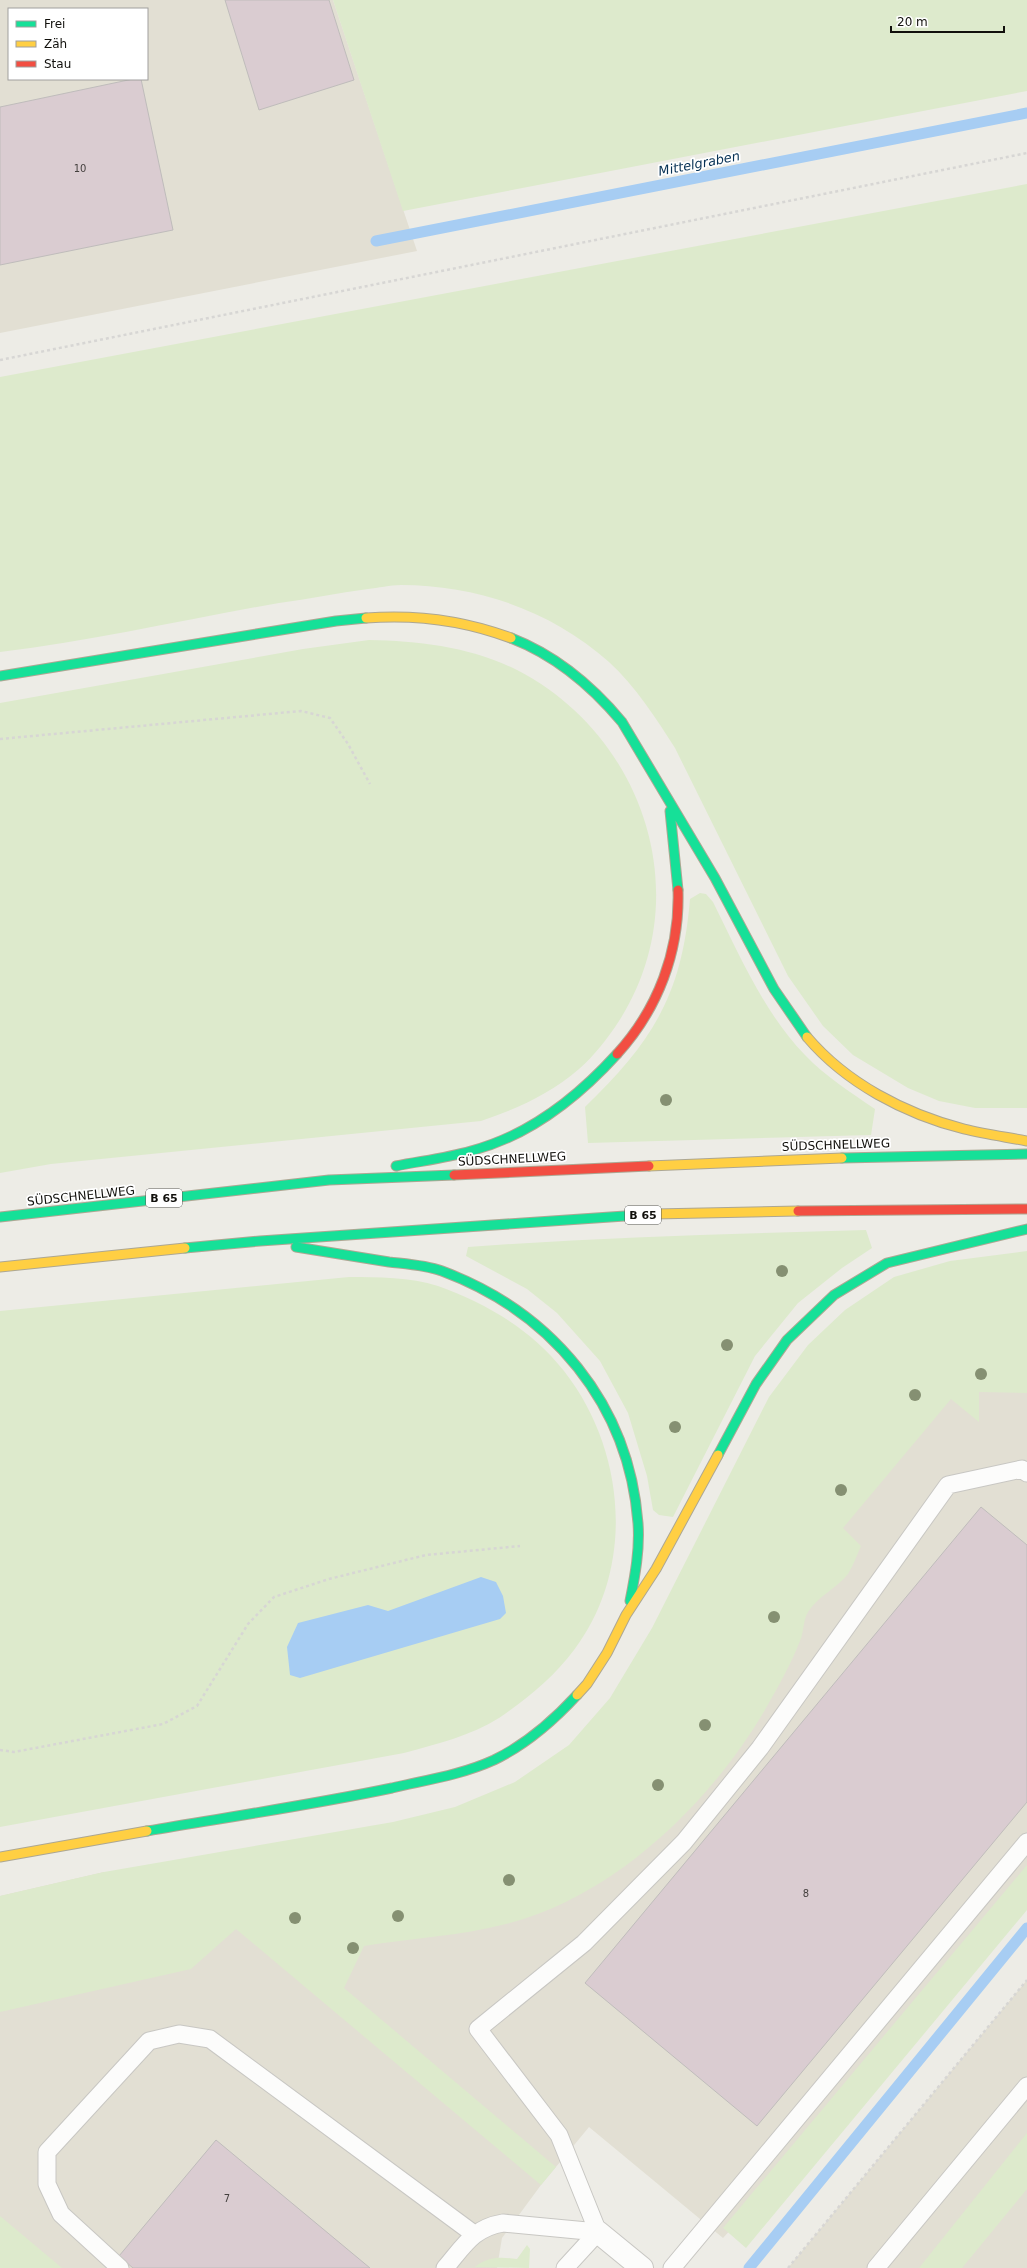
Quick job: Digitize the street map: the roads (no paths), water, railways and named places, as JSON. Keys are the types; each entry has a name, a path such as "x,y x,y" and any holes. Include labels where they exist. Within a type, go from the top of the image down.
{"highway":[{"path":"0,676 336,621 389,616 435,618 482,627 526,645 562,666 595,692 621,721 645,756 668,800 723,890 762,970 796,1023 833,1063 874,1092 920,1113 961,1129 1027,1141"},
{"path":"329,1180 481,1149 524,1129 565,1103 598,1074 631,1038 657,996 673,951 679,906 677,857 668,800"},
{"name":"SÜDSCHNELLWEG","path":"0,1217 329,1180 896,1155 1027,1154"},
{"name":"B 65","path":"0,1267 260,1241 671,1213 904,1209 1027,1209"},
{"path":"0,1857 367,1793 464,1772 495,1759 528,1738 560,1713 587,1684 607,1653 626,1615 656,1569 756,1384 787,1340 834,1295 887,1263 1027,1230"},
{"path":"260,1241 442,1271 495,1293 534,1320 568,1352 596,1390 617,1431 631,1476 638,1522 637,1554 636,1569 626,1615"},
{"path":"0,1862 12,1856"}],"street":[{"path":"598,2232 642,2268"}],"lane":[{"path":"598,2232 558,2135 478,2030 584,1943 684,1842 760,1748 948,1485 1022,1469 1027,1473"},
{"path":"672,2268 1027,1842"},
{"path":"120,2268 61,2214 47,2184 47,2152 149,2041 180,2034 210,2039 474,2234"},
{"path":"876,2268 1027,2086"},
{"path":"445,2268 474,2234 489,2225 503,2223 598,2232"},
{"path":"565,2268 598,2232"}],"water":[{"path":"481,1577 496,1582 503,1596 506,1613 500,1619 300,1678 290,1675 287,1647 298,1623 368,1605 388,1611"}],"waterway":[{"name":"Mittelgraben","path":"376,241 1027,113"},
{"path":"749,2268 1027,1928"}]}
